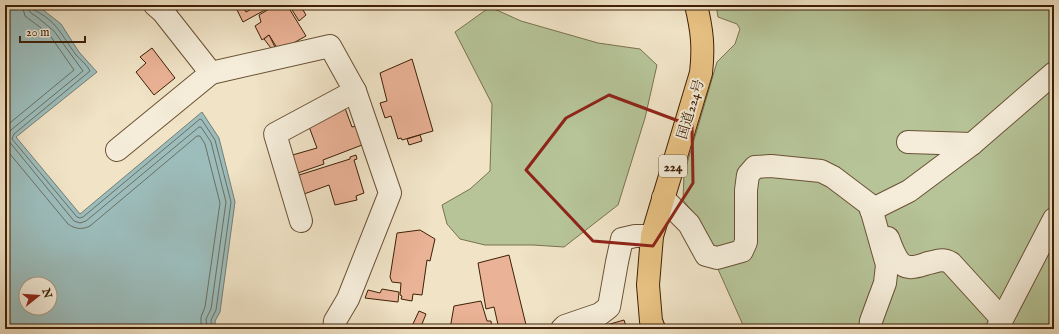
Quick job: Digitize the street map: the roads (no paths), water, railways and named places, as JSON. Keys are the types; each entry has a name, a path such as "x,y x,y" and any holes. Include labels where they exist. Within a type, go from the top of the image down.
{"highway":[{"name":"国道224号","path":"654,329 651,321 648,285 652,236 702,73 704,54 702,28 696,5"}],"street":[{"path":"155,5 163,12 211,73"},
{"path":"117,150 211,73 330,46 355,91 390,193 348,299 335,321 334,329"},
{"path":"874,217 972,144 1054,73"},
{"path":"302,221 275,134 355,91"},
{"path":"908,142 972,144"},
{"path":"663,198 689,224 706,255 718,258 742,251 746,242 746,190 748,175 756,167 771,166 821,171 833,177 870,204 888,265 885,283 871,321 870,329"},
{"path":"874,217 887,235 896,256 903,264 910,268 938,260 945,260 951,263 1000,324 1054,219"},
{"path":"562,329 565,326 600,314 609,307 616,262 622,239 635,236 652,236"}],"water":[{"path":"5,5 32,5 42,9 61,24 79,52 97,72 16,137 80,214 202,112 219,138 235,202 220,312 215,321 216,329 5,329"}]}
